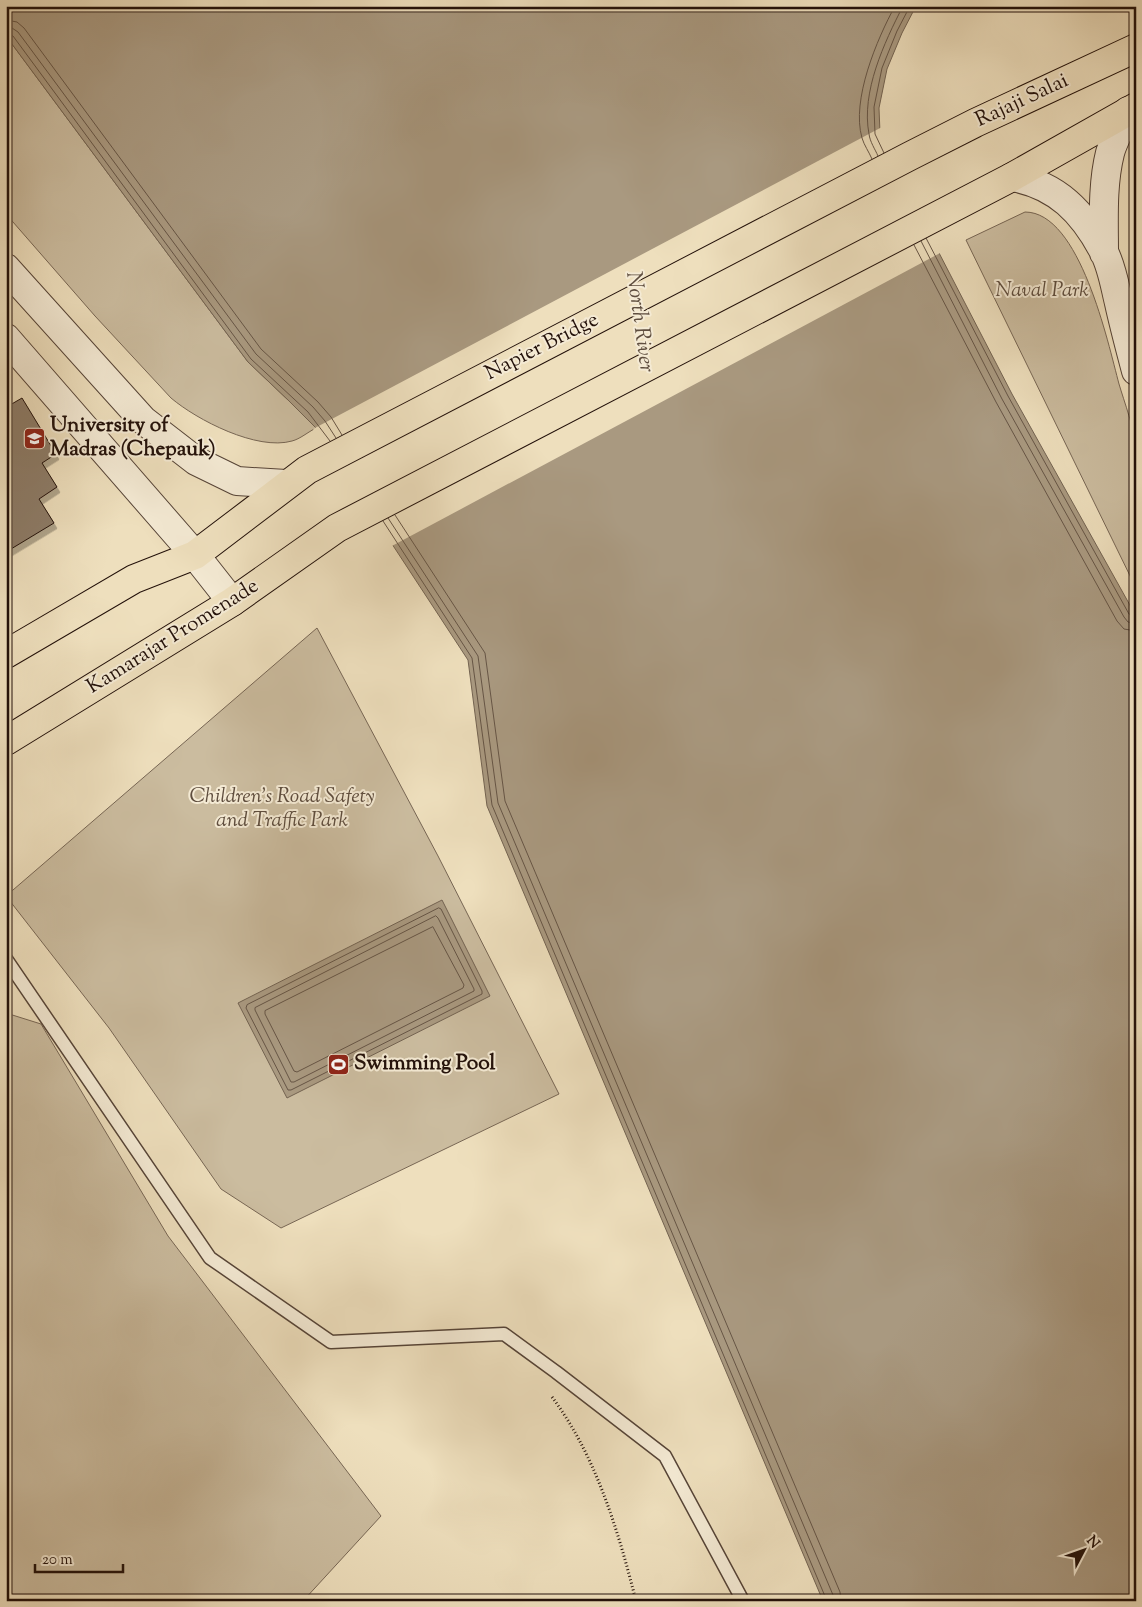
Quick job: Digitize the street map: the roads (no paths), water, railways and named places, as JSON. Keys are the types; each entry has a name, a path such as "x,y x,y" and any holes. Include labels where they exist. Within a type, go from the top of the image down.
{"main road":[{"name":"Rajaji Salai","path":"910,156 1136,48"},
{"path":"1012,177 1132,109"},
{"name":"Napier Bridge","path":"296,477 910,156"},
{"name":"Kamarajar Promenade","path":"7,742 232,602 337,528 1012,177"},
{"path":"6,654 134,579 195,555 296,477"}],"street":[{"path":"1104,253 1107,167 1114,141 1132,109"},
{"path":"1012,177 1029,180 1044,186 1063,199 1086,223 1104,253 1115,286 1136,371"},
{"path":"6,268 143,420 196,461 237,481 296,477"},
{"path":"6,338 195,555 232,602"}],"lane":[{"path":"6,959 210,1258 332,1342 504,1334 665,1456 744,1601"}],"water":[{"name":"North River","path":"6,6 916,6 887,69 879,108 880,133 907,191 1012,394 1136,616 1136,1601 823,1601 487,806 468,660 316,428 248,362 6,36"},
{"path":"442,900 490,996 287,1098 238,1003"}],"place":[{"name":"University of Madras (Chepauk)","path":"34,438"},
{"name":"Swimming Pool","path":"338,1064"}],"park label":[{"name":"Naval Park","path":"1042,291"},
{"name":"Children's Road Safety and Traffic Park","path":"282,809"}]}
